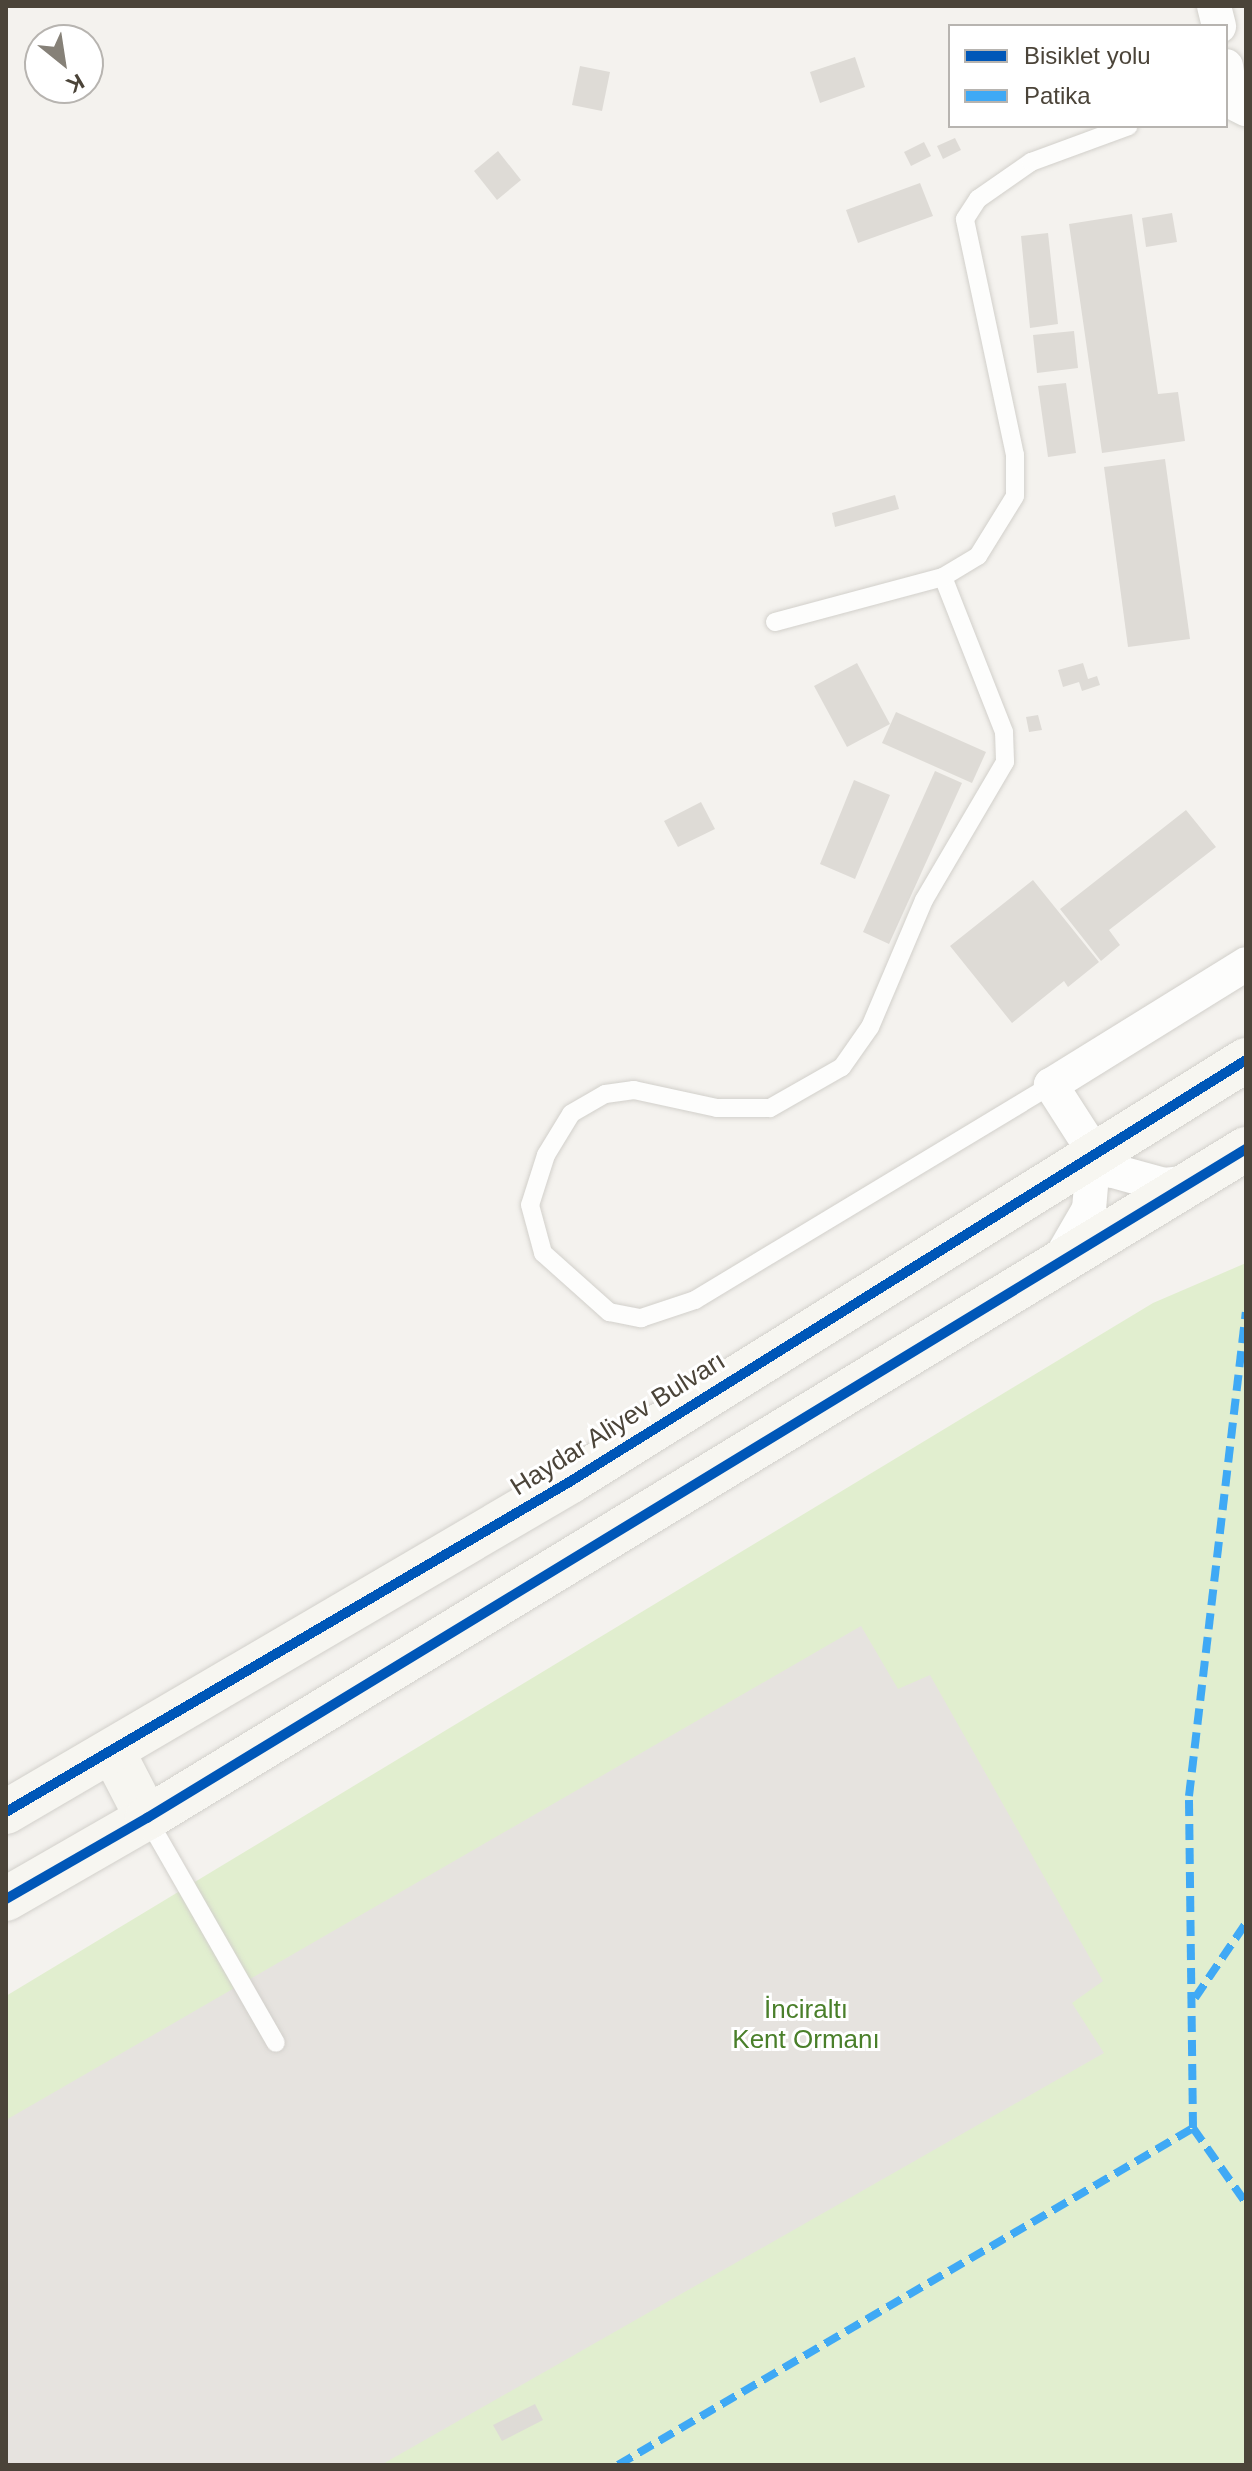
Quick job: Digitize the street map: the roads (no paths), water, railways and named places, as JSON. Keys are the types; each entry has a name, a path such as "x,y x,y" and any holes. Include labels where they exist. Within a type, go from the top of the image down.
{"main road":[{"name":"Haydar Aliyev Bulvarı","path":"6,1812 571,1481 1246,1060"},
{"path":"6,1899 147,1818 1246,1149"},
{"path":"113,1752 147,1818"}],"street":[{"path":"1228,75 1235,105"},
{"path":"1193,1182 1135,1179 1113,1171 1094,1152 1051,1085 1246,964"},
{"path":"1055,1267 1089,1209 1094,1152"}],"lane":[{"path":"775,622 943,577 978,556 1015,496 1015,455 965,219 978,199 1031,162 1124,128"},
{"path":"943,577 1004,732 1005,762 924,900 870,1027 842,1067 770,1108 717,1108 634,1090 605,1094 571,1114 546,1155 530,1205 543,1253 609,1312 641,1318 695,1300 1051,1085"},
{"path":"147,1818 276,2043"}],"park label":[{"name":"İnciraltı Kent Ormanı","path":"806,2025"}]}
